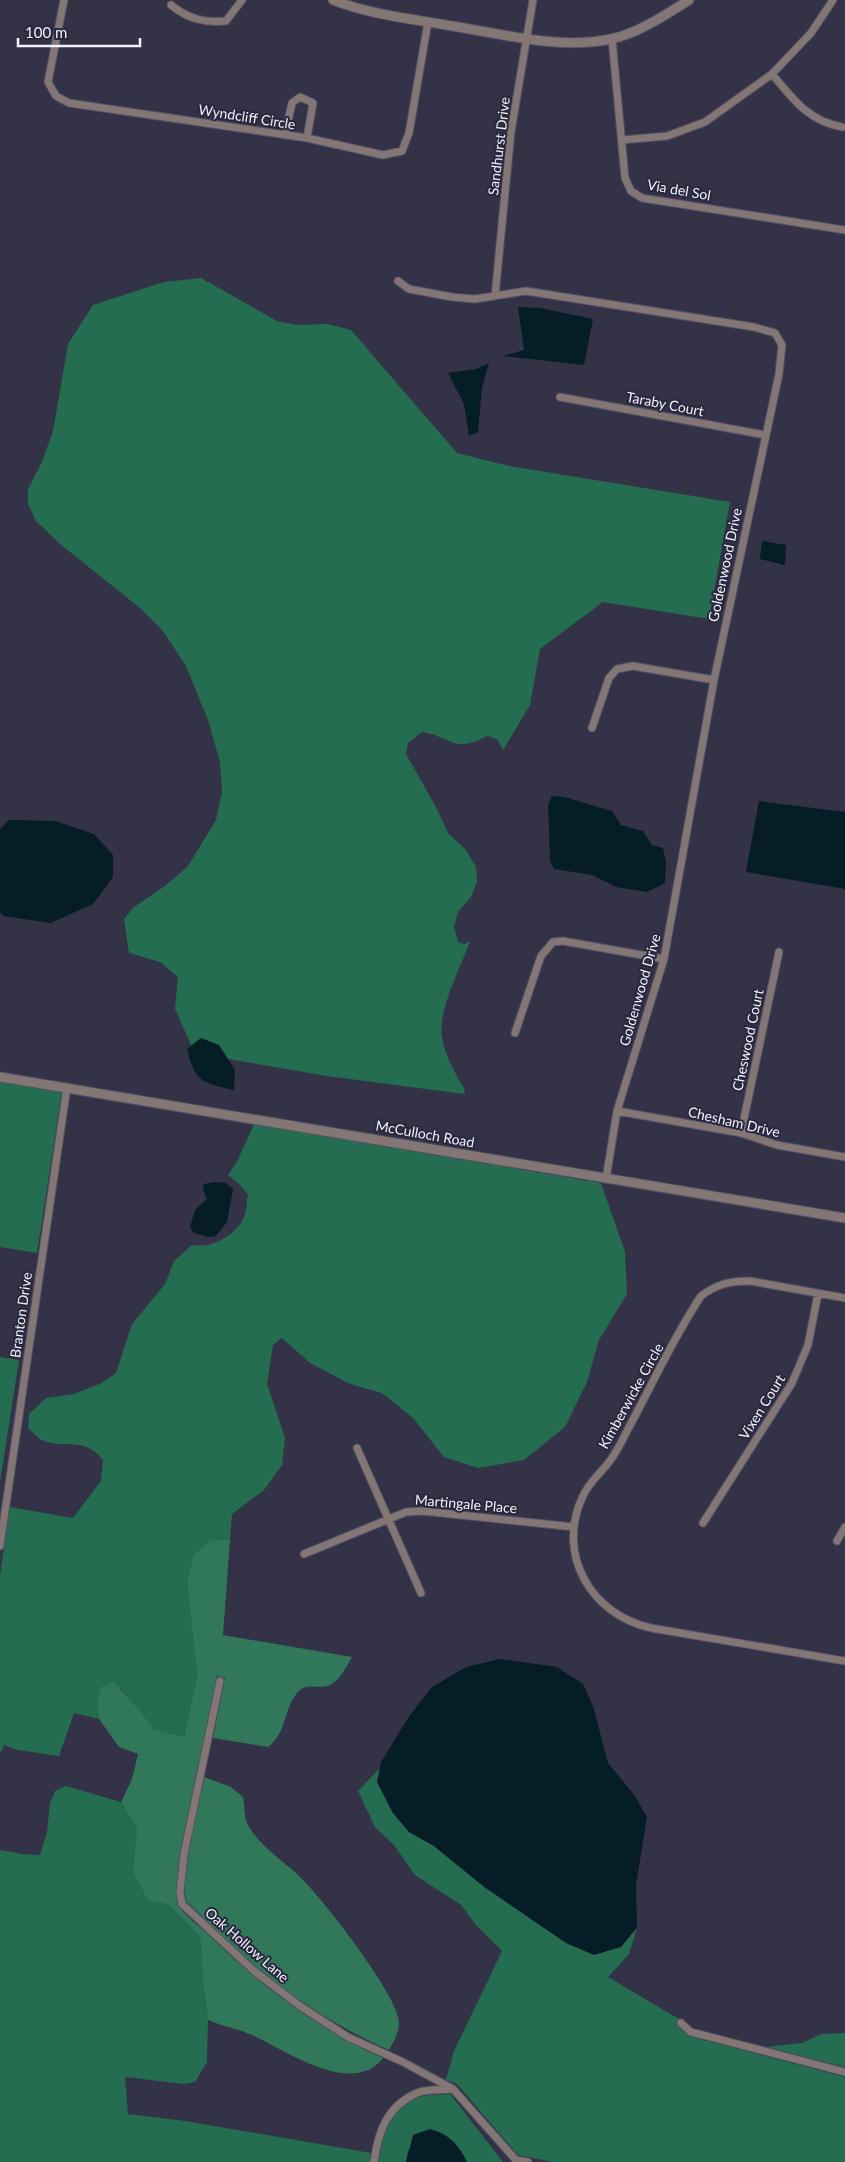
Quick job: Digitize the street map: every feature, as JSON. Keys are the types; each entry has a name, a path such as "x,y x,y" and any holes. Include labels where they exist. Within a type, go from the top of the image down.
{"street":[{"name":"Wyndcliff Circle","path":"64,0 48,82 56,96 69,103 307,138 383,155 402,151 409,133 428,22"},
{"path":"171,6 182,15 208,23 226,21 242,0"},
{"path":"333,0 388,16 527,38 569,42 612,39 663,17 689,0"},
{"name":"Sandhurst Drive","path":"495,296 512,132 533,0"},
{"path":"622,140 667,136 705,122 772,74 811,33 833,0"},
{"name":"Via del Sol","path":"612,39 625,178 632,191 642,198 845,230"},
{"path":"772,74 798,105 824,124 842,127"},
{"path":"285,135 292,103 300,97 313,103 307,138"},
{"name":"Goldenwood Drive","path":"398,281 409,288 445,296 475,299 526,291 754,327 775,333 782,345 779,374 714,680 664,959 617,1111 606,1179"},
{"name":"Taraby Court","path":"560,397 765,435"},
{"path":"592,728 609,678 617,669 633,666 714,680"},
{"path":"515,1033 541,956 553,942 563,941 664,959"},
{"name":"Cheswood Court","path":"741,1133 779,952"},
{"name":"McCulloch Road","path":"0,1077 845,1218"},
{"name":"Branton Drive","path":"0,1546 66,1087"},
{"name":"Chesham Drive","path":"617,1111 741,1133 777,1144 845,1157"},
{"name":"Kimberwicke Circle","path":"845,1298 750,1281 720,1284 701,1296 691,1311 617,1450 586,1491 574,1527 575,1552 584,1580 606,1608 620,1618 651,1628 845,1661"},
{"name":"Vixen Court","path":"703,1523 792,1383 808,1345 818,1294"},
{"path":"357,1448 421,1593"},
{"name":"Martingale Place","path":"304,1554 406,1512 422,1511 574,1527"},
{"path":"836,1541 845,1527"},
{"name":"Oak Hollow Lane","path":"220,1681 184,1854 180,1892 182,1904 253,1970 300,2006 348,2037 403,2062 453,2089 516,2161 528,2162"},
{"path":"681,2023 691,2032 845,2072"},
{"path":"374,2162 378,2136 392,2109 418,2092 453,2089"}],"green space":[{"path":"201,278 277,321 297,325 327,324 351,330 457,453 509,466 730,502 709,619 603,602 540,649 530,705 503,750 497,739 487,736 467,744 460,744 422,732 408,743 406,754 436,807 448,833 466,850 476,867 477,882 471,897 458,912 454,927 458,942 464,944 470,941 451,988 443,1014 442,1026 445,1051 465,1090 464,1094 327,1076 217,1057 192,1047 175,1009 178,977 160,962 129,953 124,919 134,907 165,886 188,866 216,820 222,792 220,762 208,720 186,666 163,631 140,608 60,544 36,521 28,504 28,489 42,462 53,431 68,344 93,305 164,282"},
{"path":"0,1081 62,1091 37,1253 0,1247"},
{"path":"254,1124 601,1183 625,1252 627,1294 599,1340 587,1382 565,1427 524,1460 478,1468 444,1457 413,1418 382,1393 350,1384 310,1363 282,1338 273,1345 267,1384 285,1438 282,1465 264,1490 232,1514 230,1540 210,1540 193,1556 187,1581 197,1677 184,1737 153,1729 143,1714 120,1688 97,1702 99,1719 74,1713 59,1756 18,1750 4,1745 0,1754 0,1575 10,1507 73,1518 101,1481 103,1460 89,1448 75,1444 53,1443 42,1440 28,1428 29,1414 46,1398 74,1394 102,1383 116,1373 132,1324 165,1284 174,1261 192,1245 199,1246 214,1243 228,1236 239,1225 245,1214 248,1195 228,1175 238,1160"},
{"path":"0,1357 19,1360 0,1482"},
{"path":"210,1540 230,1540 223,1635 352,1657 335,1682 323,1687 304,1688 297,1693 289,1707 279,1735 268,1747 213,1738 225,1678 217,1676 180,1853 176,1892 178,1905 189,1918 271,1990 336,2034 383,2058 370,2069 354,2073 337,2072 319,2067 252,2035 208,2020 200,1937 169,1905 147,1899 133,1872 137,1828 121,1802 132,1779 138,1754 119,1747 99,1719 97,1702 101,1687 114,1682 143,1714 153,1729 184,1737 197,1677 187,1581 193,1556"},
{"path":"380,1768 377,1782 393,1813 409,1832 434,1846 483,1886 566,1943 621,1947 637,1928 629,1954 608,1977 679,2019 676,2024 689,2036 845,2077 845,2162 553,2162 518,2155 457,2084 446,2080 454,2051 502,1951 476,1925 461,1905 415,1875 394,1845 375,1827 358,1791"},
{"path":"204,1777 231,1787 243,1797 247,1823 257,1838 309,1886 339,1923 372,1969 386,1990 399,2022 397,2034 389,2050 337,2023 287,1991 229,1943 186,1901 184,1887 187,1855"},
{"path":"66,1786 121,1802 137,1828 133,1872 147,1899 169,1905 200,1937 208,2020 207,2062 195,2082 184,2084 125,2077 128,2114 185,2121 371,2153 370,2162 0,2162 0,1850 40,1855 47,1832 50,1803 55,1791"},
{"path":"845,2033 845,2067 766,2047 802,2043 821,2034"},
{"path":"450,2094 503,2162 467,2162 453,2141 408,2150 406,2162 378,2162 385,2133 401,2108 419,2097"}],"water":[{"path":"518,307 540,308 593,319 584,365 503,356 524,350"},
{"path":"489,363 482,388 478,432 469,436 464,404 448,373 476,369"},
{"path":"762,541 786,545 785,565 760,559"},
{"path":"552,796 564,797 612,811 621,825 643,831 652,845 663,848 666,862 665,883 647,892 616,887 592,875 554,869 550,861 548,805"},
{"path":"759,801 845,812 845,889 746,872"},
{"path":"9,820 55,821 94,834 113,855 113,877 93,904 51,923 3,916 0,912 0,829"},
{"path":"201,1038 219,1045 235,1070 234,1090 207,1083 197,1075 187,1049"},
{"path":"226,1183 233,1189 227,1222 216,1236 209,1237 194,1233 190,1227 195,1210 207,1199 203,1189 204,1184"},
{"path":"500,1659 557,1667 583,1684 593,1706 608,1763 635,1796 647,1817 636,1885 637,1927 621,1947 594,1955 566,1943 483,1886 434,1846 409,1832 393,1813 377,1782 381,1762 410,1715 432,1687 466,1667"},
{"path":"430,2129 453,2141 467,2162 406,2162 413,2135"}]}
